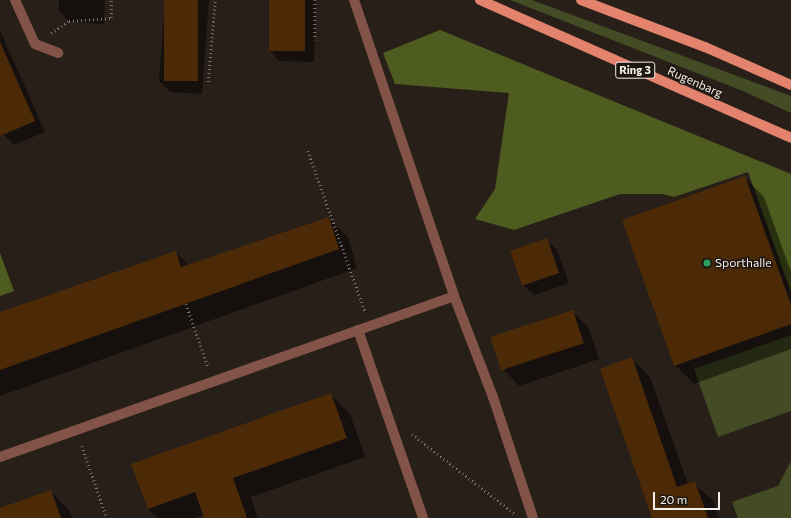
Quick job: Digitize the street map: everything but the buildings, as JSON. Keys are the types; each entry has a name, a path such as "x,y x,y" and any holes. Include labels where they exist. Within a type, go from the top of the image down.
{"main road":[{"name":"Rugenbarg","path":"480,0 791,138"},
{"path":"581,0 705,47 791,85"}],"street":[{"path":"15,0 35,44 58,53"},
{"path":"354,0 454,296 493,397 533,518"},
{"path":"0,457 454,296"},
{"path":"358,330 423,518"}],"path":[{"path":"35,44 69,21 111,18 111,0"},
{"path":"208,82 215,0"},
{"path":"315,0 315,40"},
{"path":"308,151 371,326"},
{"path":"186,304 213,382"},
{"path":"387,415 520,518"},
{"path":"76,430 107,518"}],"green space":[{"path":"510,0 532,0 791,96 791,113 743,91"},
{"path":"440,30 791,174 791,292 748,172 674,197 662,194 620,194 514,230 475,219 495,189 509,93 395,84 383,53"},
{"path":"0,253 14,291 0,296"},
{"path":"791,335 791,411 718,437 694,369"},
{"path":"791,461 791,518 738,518 732,502 778,486"}],"place":[{"name":"Sporthalle","path":"707,263"}]}
